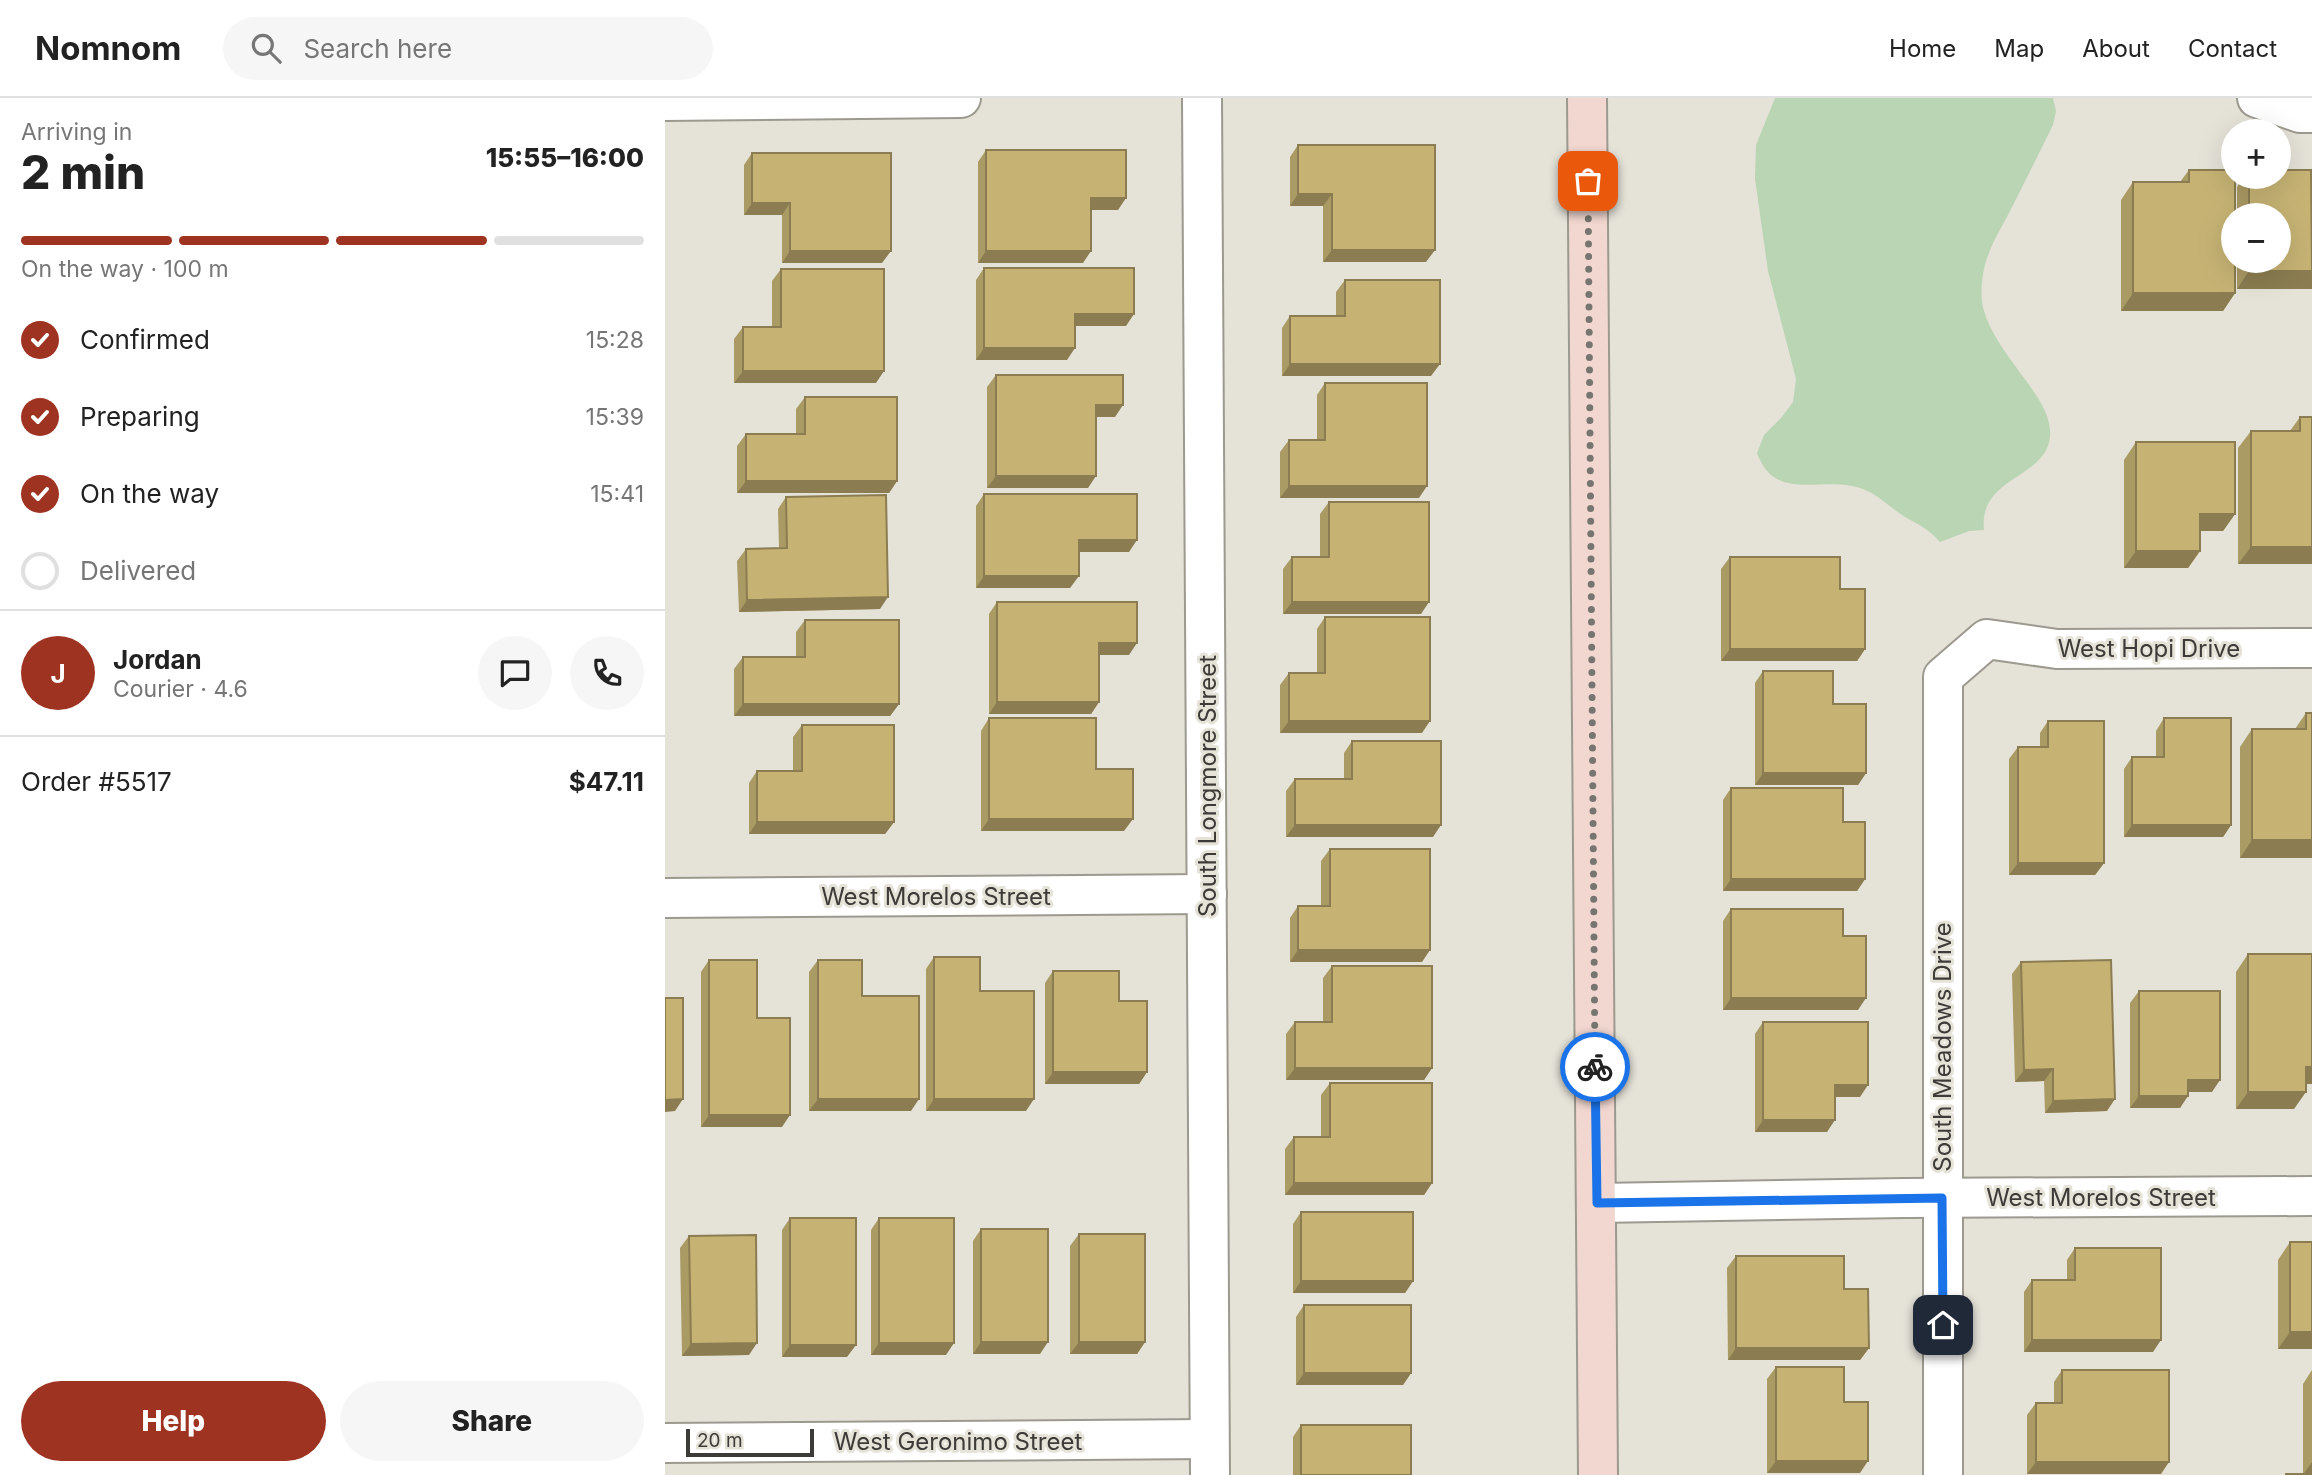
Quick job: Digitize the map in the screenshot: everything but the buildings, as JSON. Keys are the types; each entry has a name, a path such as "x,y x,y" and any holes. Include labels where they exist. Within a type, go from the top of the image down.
{"street":[{"path":"665,101 961,98"},
{"name":"South Longmore Street","path":"1202,98 1209,1457"},
{"path":"1587,98 1598,1475"},
{"path":"2257,98 2300,113 2312,113"},
{"name":"West Hopi Drive","path":"1987,639 2057,649 2312,648"},
{"name":"South Meadows Drive","path":"1944,1475 1943,677 1987,639"},
{"name":"West Morelos Street","path":"665,898 1207,894"},
{"name":"West Morelos Street","path":"1597,1203 2312,1196"},
{"name":"West Geronimo Street","path":"665,1443 1209,1457"}],"green space":[{"path":"1775,98 2053,98 2056,111 2053,125 1991,248 1982,282 1982,305 1990,326 2044,408 2050,436 2046,450 2038,461 2001,488 1991,499 1985,512 1984,530 1969,531 1940,542 1924,528 1860,488 1831,484 1801,485 1775,478 1765,469 1757,453 1764,435 1793,402 1796,379 1768,271 1755,179 1756,145"}],"way so far":[{"path":"1588,181 1595,1067"}],"route":[{"path":"1595,1067 1597,1203 1942,1198 1943,1325"}]}
